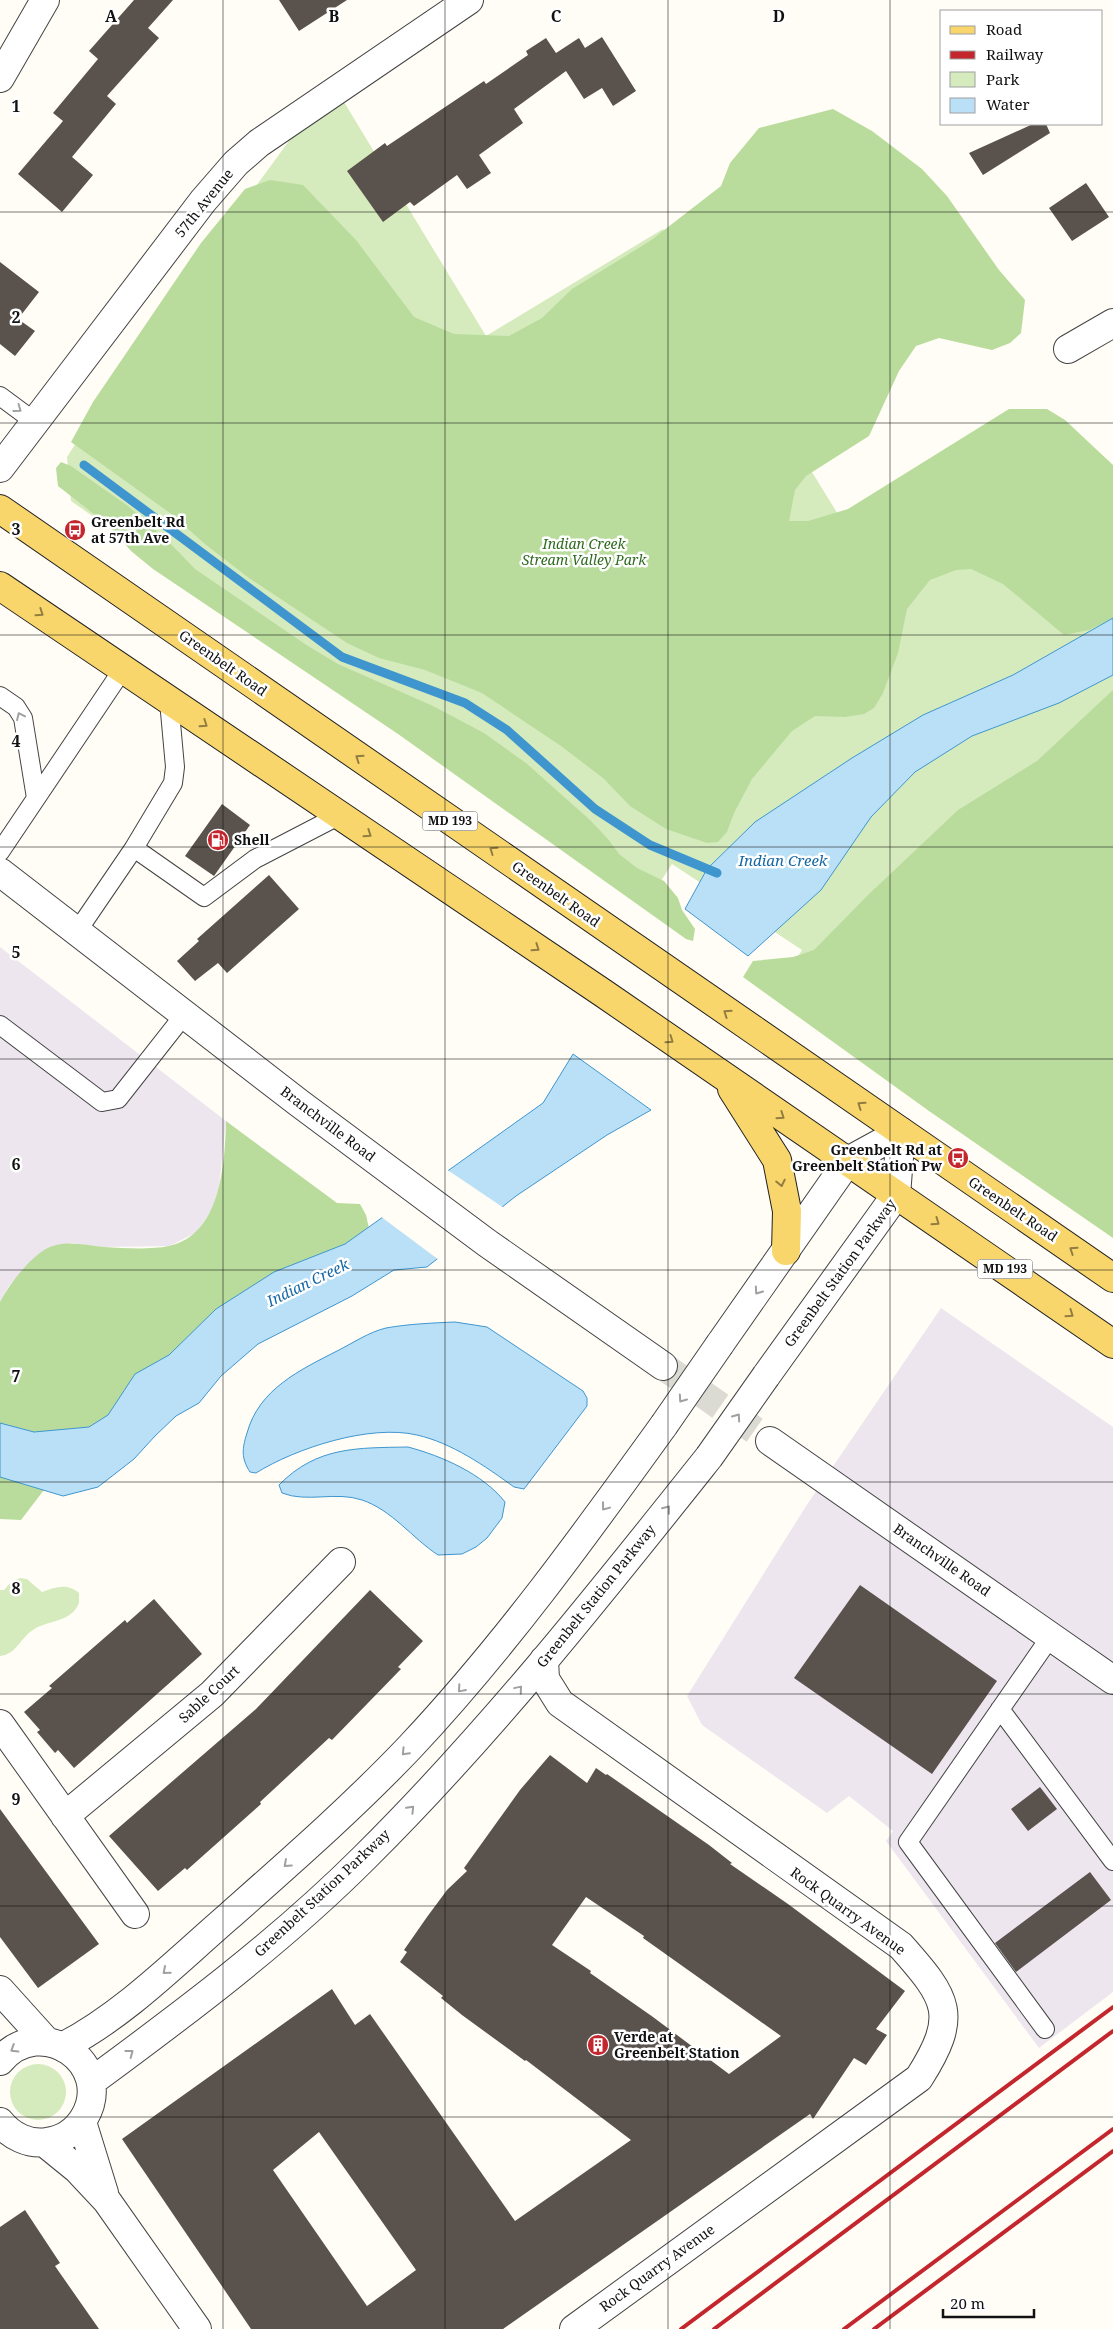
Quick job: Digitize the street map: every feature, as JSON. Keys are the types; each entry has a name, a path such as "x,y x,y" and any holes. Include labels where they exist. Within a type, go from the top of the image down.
{"main road":[{"name":"Greenbelt Road","path":"0,509 1113,1278"},
{"name":"MD 193","path":"0,586 340,815 1113,1344"},
{"path":"726,1079 776,1160 787,1211 786,1250"}],"street":[{"path":"0,78 45,0"},
{"name":"57th Avenue","path":"0,468 204,201 236,163 259,143 469,0"},
{"path":"1068,349 1113,323"},
{"name":"Branchville Road","path":"0,872 184,1015 487,1243 663,1366"},
{"path":"0,2061 18,2046 55,2044 122,2009 327,1828 403,1754 482,1665 551,1579 664,1425 848,1161 901,1132"},
{"name":"Greenbelt Station Parkway","path":"91,2082 213,1992 364,1858 438,1781 544,1660 709,1457 896,1194 901,1132"},
{"name":"Branchville Road","path":"770,1441 1113,1680"},
{"name":"Sable Court","path":"66,1816 212,1694 341,1562"},
{"name":"Rock Quarry Avenue","path":"544,1660 545,1679 560,1703 901,1946 930,1978 943,2001 944,2025 936,2052 919,2078 574,2329"},
{"path":"0,1724 135,1914"},
{"path":"0,1990 55,2044 81,2062 91,2082 90,2104 82,2122 66,2136 45,2143 34,2142 4,2133"},
{"path":"82,2122 107,2201"},
{"path":"45,2143 77,2169 107,2201 197,2329"}],"lane":[{"path":"0,396 35,422"},
{"path":"0,852 123,669"},
{"path":"0,696 16,708 23,718 36,798"},
{"path":"76,932 134,848 172,783 176,767 170,700"},
{"path":"134,848 204,897 255,859 340,815"},
{"path":"0,1026 102,1102 118,1099 184,1015"},
{"path":"1045,2029 908,1842 1051,1636"},
{"path":"1000,1709 1113,1861"}],"shaded area":[{"path":"0,947 226,1121 219,1187 213,1207 197,1232 170,1246 103,1247 71,1243 45,1250 9,1286 0,1302"},
{"path":"941,1308 1113,1427 1113,1992 1039,2048 886,1841 893,1831 849,1796 827,1813 702,1725 687,1696 808,1503"}],"green space":[{"name":"Indian Creek Stream Valley Park","path":"344,102 486,336 663,229 847,529 1113,481 1113,1231 776,992 802,950 672,864 646,904 71,501 67,457 130,358 297,130"},
{"path":"833,109 872,131 922,169 947,196 999,270 1025,300 1021,333 1010,343 992,350 939,338 916,346 899,371 869,436 806,476 795,490 789,521 808,521 848,509 1009,409 1047,409 1065,420 1113,465 1113,618 1089,630 1064,635 1003,584 971,569 956,570 930,580 907,609 898,653 883,693 874,708 864,714 845,717 815,716 792,731 752,779 734,813 727,832 718,842 707,843 666,829 630,806 603,778 561,746 482,693 425,670 379,658 347,643 249,578 205,544 170,513 71,442 93,402 201,243 245,189 270,180 303,185 356,240 414,317 454,334 509,336 542,318 572,289 650,241 721,186 730,163 759,128"},
{"path":"61,462 71,466 128,506 168,541 195,569 308,646 338,664 433,706 484,733 526,763 590,820 619,854 637,868 664,881 678,898 682,910 695,929 693,941 686,939 398,734 153,569 131,551 109,526 58,486 56,468"},
{"path":"1113,690 1113,1238 929,1111 743,977 753,961 793,957 814,950 868,895 958,810 1037,761"},
{"path":"226,1121 337,1203 360,1204 366,1215 374,1251 79,1444 21,1520 0,1519 0,1302 25,1266 38,1254 51,1247 66,1244 137,1248 169,1246 186,1239 200,1228 210,1213 217,1195 224,1157"},
{"path":"20,1578 27,1579 42,1592 57,1587 75,1590 79,1593 79,1603 71,1614 33,1630 14,1649 6,1655 0,1656 0,1590 4,1590 12,1581"},
{"path":"38,2064 49,2066 58,2072 64,2081 66,2092 64,2103 58,2112 49,2118 38,2120 27,2118 18,2112 12,2103 10,2092 12,2081 18,2072 27,2066"}],"water":[{"name":"Indian Creek","path":"1113,618 1113,675 1059,703 972,736 915,772 871,817 821,890 748,956 685,909 707,869 755,822 852,758 923,715 1013,675"},
{"path":"573,1054 651,1110 607,1135 516,1196 427,1267 394,1270 352,1296 258,1344 221,1376 199,1403 176,1416 134,1459 98,1487 63,1496 0,1477 0,1423 34,1432 89,1427 108,1415 135,1374 169,1355 216,1309 274,1272 345,1244 543,1103"},
{"path":"455,1322 487,1327 583,1391 587,1398 587,1406 524,1489 514,1487 480,1463 455,1449 417,1435 398,1432 334,1440 291,1455 256,1473 250,1472 243,1453 247,1433 253,1418 261,1404 271,1393 295,1374 373,1332 394,1327"},
{"path":"408,1447 434,1455 461,1467 485,1483 505,1502 502,1518 487,1538 476,1547 462,1554 438,1555 383,1510 362,1500 342,1497 292,1496 282,1493 279,1485 293,1472 323,1456 355,1449"}],"pier":[{"path":"446,1169 504,1208 439,1260 380,1216"}],"building":[{"path":"134,0 173,0 148,28 159,38 107,96 116,104 72,157 93,175 62,212 18,174 63,121 53,113 98,59 89,51"},
{"path":"279,0 347,0 299,31"},
{"path":"602,37 636,91 613,106 602,88 584,99 566,71 514,109 523,123 479,155 491,173 467,189 457,175 414,206 410,202 383,222 347,171 385,143 387,146 484,81 486,84 528,55 526,51 546,38 556,53 579,38 585,48"},
{"path":"1031,125 1046,125 1050,133 983,175 969,153"},
{"path":"1086,183 1109,217 1072,241 1049,208"},
{"path":"0,262 39,292 18,319 35,331 15,356 0,344"},
{"name":"Shell","path":"222,804 250,825 214,876 185,856"},
{"path":"269,875 299,909 227,973 218,963 195,981 177,961 199,941 197,939"},
{"path":"860,1585 997,1681 932,1774 794,1678"},
{"path":"370,1590 423,1641 398,1667 401,1669 332,1740 329,1738 260,1802 261,1804 187,1870 185,1868 158,1891 109,1836 256,1709"},
{"path":"154,1599 202,1654 74,1768 58,1750 55,1753 37,1732 40,1730 24,1712 52,1688 49,1686 125,1620 127,1623"},
{"name":"Verde at Greenbelt Station","path":"550,1755 587,1783 596,1768 607,1774 709,1845 732,1863 730,1864 788,1904 905,1991 876,2029 887,2035 866,2065 854,2058 813,2119 810,2114 503,2329 251,2329 122,2139 332,1989 355,2025 370,2014 515,2221 631,2140 526,2060 462,2015 441,1998 443,1996 400,1962 407,1952 404,1950 427,1917 447,1890 467,1871 464,1868 520,1790","holes":["586,1897 644,1936 643,1938 781,2036 729,2074 590,1973 591,1971 552,1945","319,2132 416,2270 367,2306 273,2170"]},
{"path":"1040,1787 1057,1809 1028,1831 1011,1809"},
{"path":"0,1809 99,1944 38,1988 0,1937"},
{"path":"1090,1872 1111,1900 1016,1972 995,1943"},
{"path":"25,2210 60,2263 55,2266 99,2329 0,2329 0,2227"}],"waterway":[{"path":"84,465 342,657 465,703 507,730 595,809 650,845 717,873"}],"tunnel":[{"path":"663,1366 770,1441"}],"railway":[{"path":"681,2329 1113,2007"},
{"path":"714,2329 1113,2031"},
{"path":"844,2329 1113,2129"},
{"path":"874,2329 1113,2151"}],"place":[{"name":"Greenbelt Rd at 57th Ave","path":"75,530"},
{"name":"Shell","path":"218,840"},
{"name":"Greenbelt Rd at Greenbelt Station Pw","path":"958,1158"},
{"name":"Verde at Greenbelt Station","path":"598,2045"}]}
